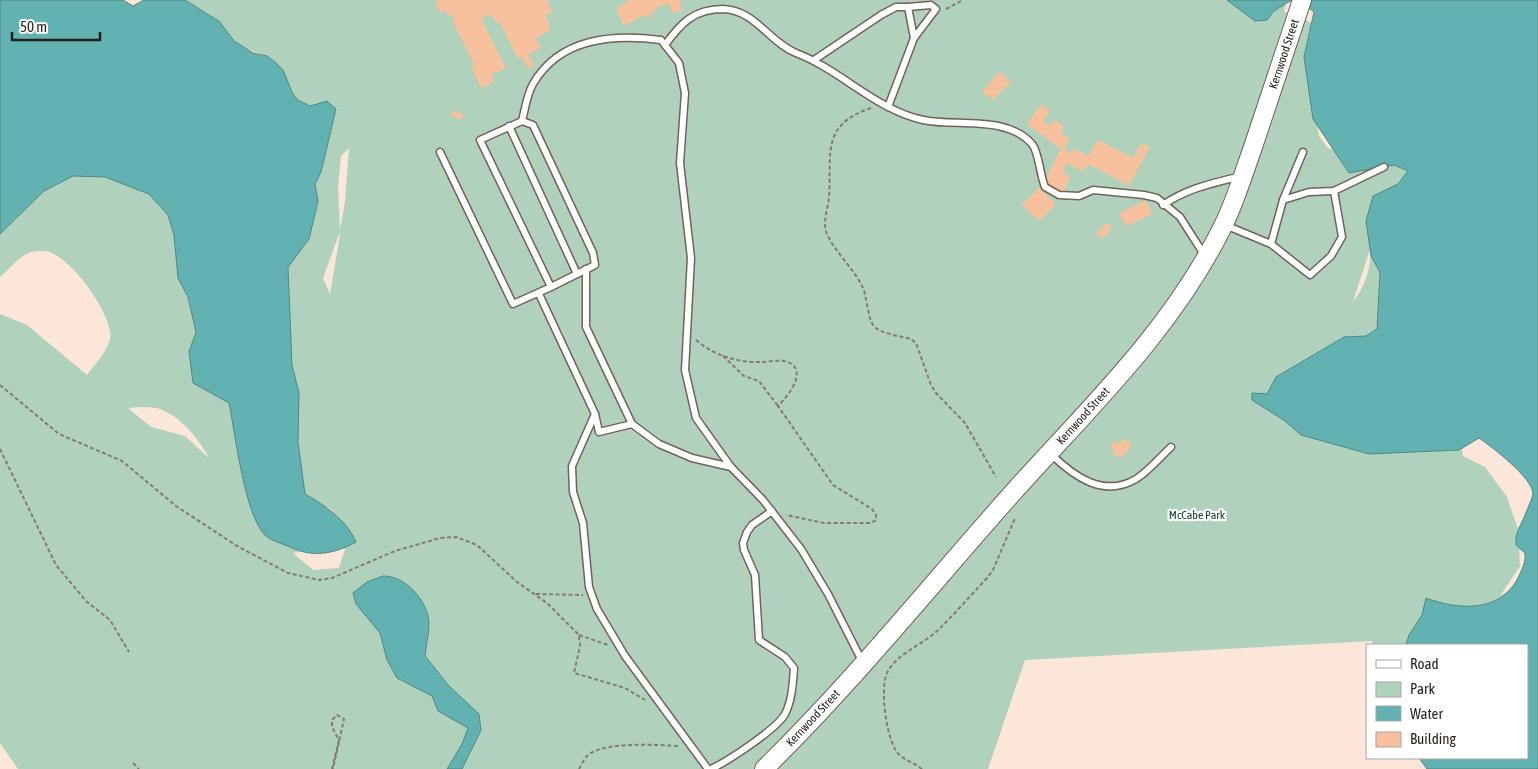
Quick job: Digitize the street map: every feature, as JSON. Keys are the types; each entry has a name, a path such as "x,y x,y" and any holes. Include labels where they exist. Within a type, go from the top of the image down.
{"main road":[{"name":"Kernwood Street","path":"764,769 863,664 1139,354 1181,300 1224,225 1243,175 1300,5"}],"lane":[{"path":"814,60 881,15 896,8 921,4 931,5 936,9 914,38 888,107"},
{"path":"908,7 914,38"},
{"path":"665,45 682,22 704,11 724,9 743,13 763,28 775,42 814,60 888,107 926,120 997,125 1022,136 1033,145 1045,187 1059,195 1079,196 1093,190 1157,198 1180,217 1206,258"},
{"path":"522,121 533,84 554,59 578,44 618,36 661,40 679,63 685,93 680,163 691,258 686,370 696,418 731,467 772,511 801,549 828,594 863,664"},
{"path":"440,152 514,304 539,294 595,265 593,254 533,125 522,121 480,140 550,287"},
{"path":"510,126 577,274"},
{"path":"1271,244 1283,200 1303,152"},
{"path":"1283,200 1309,192 1334,191 1384,167"},
{"path":"1163,204 1176,196 1196,188 1243,175"},
{"path":"1224,225 1271,244 1310,275 1331,256 1342,237 1334,191"},
{"path":"586,269 586,326 632,424 659,444 684,454 731,467"},
{"path":"539,294 595,414 599,432 632,424"},
{"path":"595,414 572,466 573,492 583,523 589,587 597,609 622,650 662,710 709,769 746,748 779,720 785,714 788,706 794,668 786,657 759,640 755,575 744,550 747,532 752,525 772,511"},
{"path":"1050,453 1064,467 1079,477 1101,487 1117,488 1137,478 1171,447"}],"path":[{"path":"942,10 954,6 963,0"},
{"path":"873,107 846,118 830,147 829,197 825,221 827,234 863,288 872,324 878,329 899,335 916,343 931,385 936,393 965,423 996,477"},
{"path":"688,331 705,348 723,356 759,362 781,360 789,362 796,370 796,380 778,406"},
{"path":"723,356 744,376 759,380 833,485 872,509 876,515 876,520 871,523 824,523 772,511"},
{"path":"0,385 59,434 122,461 176,506 237,546 288,572 319,580 332,578 395,551 431,540 456,537 477,545 517,582 536,594 579,635 622,650"},
{"path":"0,449 56,565 75,589 110,620 129,652"},
{"path":"922,769 903,758 895,749 884,703 884,685 887,673 898,660 935,633 987,578 993,570 1015,518"},
{"path":"536,594 583,595 589,587"},
{"path":"579,635 580,646 574,673 625,688 662,710"},
{"path":"332,769 339,740 344,719 337,715 332,720 332,727 339,740"},
{"path":"579,769 588,756 600,748 652,745 687,746"},
{"path":"133,763 139,769"}],"green space":[{"name":"McCabe Park","path":"185,0 1238,0 1274,11 1286,3 1284,12 1294,14 1325,29 1315,112 1319,136 1328,148 1406,167 1538,379 1538,619 1525,644 1373,644 1372,641 1025,660 988,769 18,769 0,743 0,314 27,325 87,375 103,354 110,339 110,329 105,316 88,286 65,262 54,254 44,251 29,253 19,259 0,277 0,234 44,191 73,176 105,177 149,194 168,215 174,235 178,278 188,297 196,332 189,352 193,383 229,403 236,436 280,542 300,552 293,553 313,570 339,568 345,549 343,521 331,509 305,495 298,442 299,393 292,365 288,267 296,255 314,216 318,201 315,184 321,172 336,109 312,106 300,100 291,90 282,70 277,64 265,56 239,45 230,37 217,19","holes":["349,148 345,202 340,230 338,186 341,156","339,234 330,294 323,278","1370,249 1370,263 1364,284 1353,302","152,407 167,412 189,429 209,458 185,436 151,427 128,408","1479,438 1496,449 1530,482 1533,494 1518,529 1507,497 1485,467 1463,456 1462,449","1519,549 1525,553 1522,572 1515,584 1500,596 1520,566"]}],"water":[{"path":"0,0 123,0 133,6 144,0 185,0 219,21 234,41 253,53 267,56 275,62 283,70 292,92 298,100 310,106 327,101 336,109 321,172 315,184 318,201 309,239 288,267 292,365 299,393 298,442 305,494 341,520 356,542 332,552 307,553 271,539 266,536 259,526 252,512 242,474 229,403 193,383 189,352 196,332 188,297 178,278 174,235 168,215 149,194 105,177 73,176 44,191 0,234"},
{"path":"1227,0 1538,0 1538,769 1427,769 1420,759 1528,759 1528,644 1406,644 1409,635 1422,615 1426,598 1451,605 1477,606 1501,598 1510,589 1518,578 1525,560 1525,553 1516,545 1516,537 1533,494 1526,480 1511,463 1479,438 1459,450 1369,454 1301,435 1285,421 1252,400 1252,393 1267,394 1276,377 1344,337 1366,336 1377,329 1380,272 1371,256 1366,221 1373,196 1398,184 1408,171 1394,165 1349,173 1313,119 1304,57 1314,12 1301,2 1290,1 1274,11 1267,20 1255,21"},
{"path":"383,576 398,579 405,583 422,601 429,620 425,656 449,686 479,714 481,730 462,769 447,769 462,744 468,728 438,711 432,696 397,678 387,660 380,633 356,604 353,593 367,582"}],"building":[{"path":"440,0 547,0 553,13 546,14 550,30 536,38 541,48 528,54 534,66 528,69 522,57 518,59 499,21 496,23 491,14 481,19 506,68 491,75 495,81 481,88 471,67 475,66 453,23 455,22 452,15 449,17 445,10 440,13 435,4"},
{"path":"630,0 680,0 682,11 671,13 670,4 657,7 648,19 644,15 624,26 616,8"},
{"path":"1000,72 1011,82 993,100 982,91"},
{"path":"1041,104 1050,111 1043,121 1051,126 1055,120 1064,127 1060,132 1070,139 1064,148 1070,153 1073,148 1088,156 1098,140 1133,158 1141,143 1150,147 1129,186 1088,164 1084,172 1067,163 1063,172 1071,177 1063,192 1044,182 1061,149 1027,124"},
{"path":"454,110 464,115 461,120 451,115"},
{"path":"1039,188 1056,204 1039,221 1022,205"},
{"path":"1146,200 1152,214 1126,226 1119,213"},
{"path":"1106,223 1112,227 1103,239 1096,234"},
{"path":"1124,438 1132,445 1120,459 1112,452 1114,450 1110,446 1114,441 1118,444"}]}
